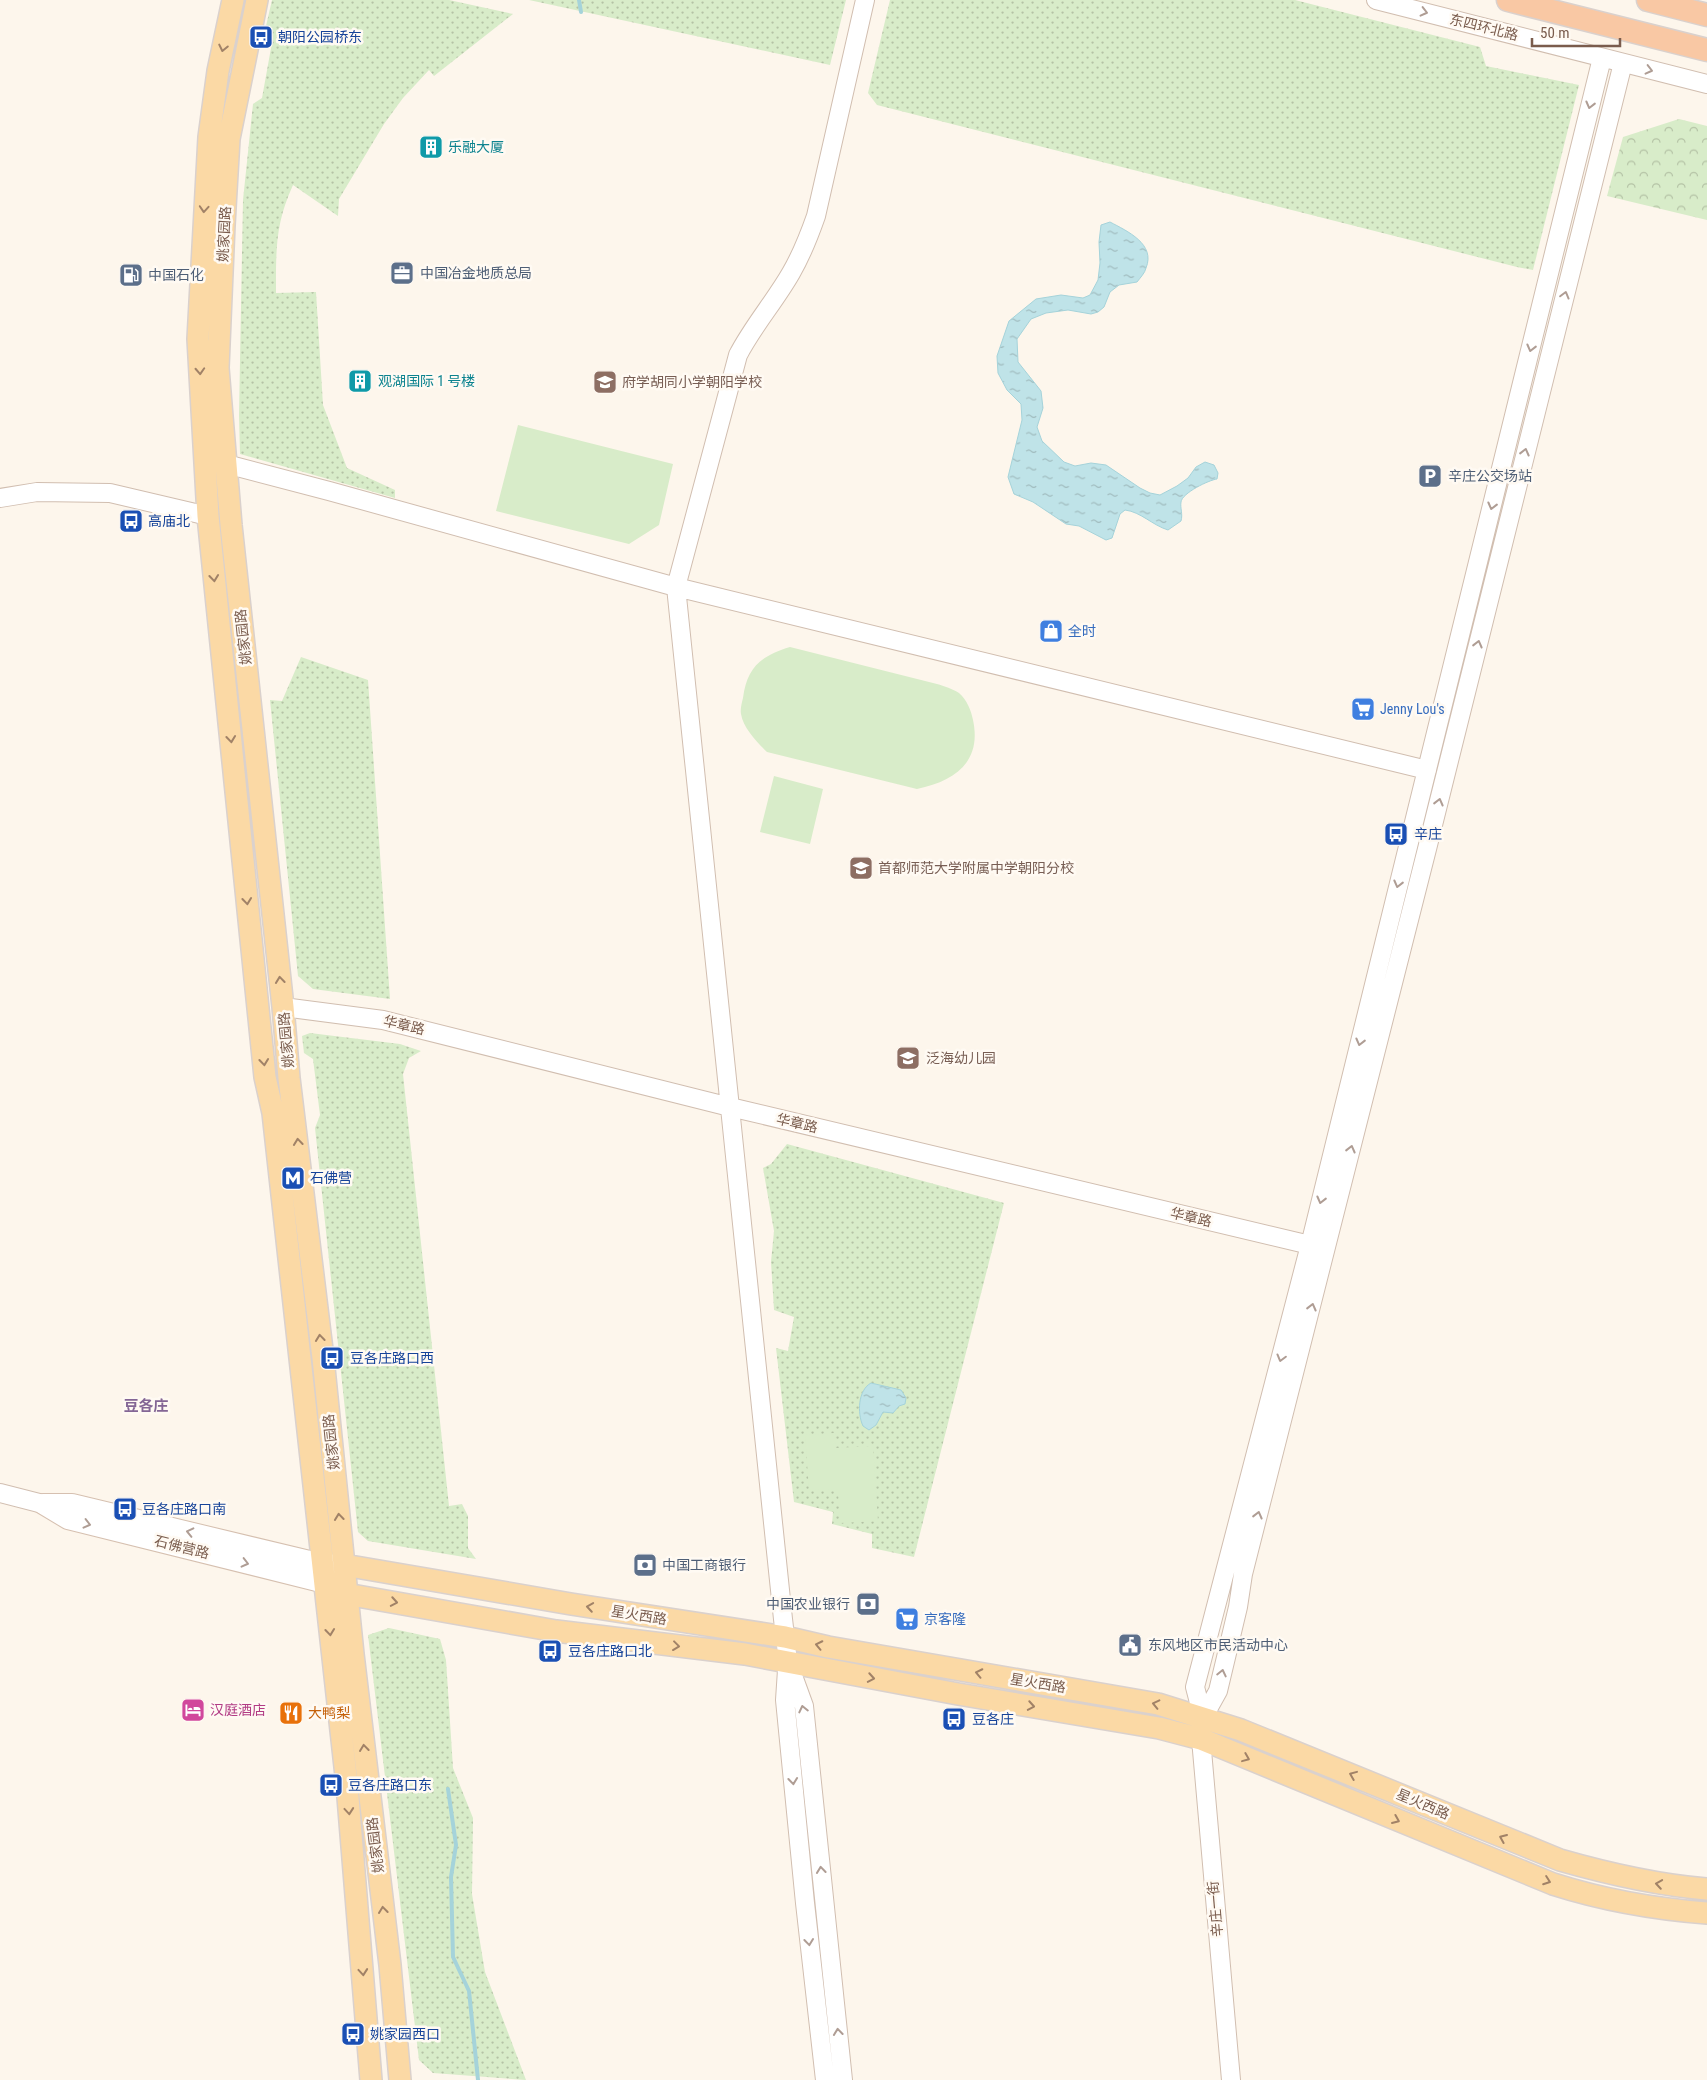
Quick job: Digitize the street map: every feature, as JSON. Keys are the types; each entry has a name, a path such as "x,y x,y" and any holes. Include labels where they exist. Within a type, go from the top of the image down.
{"highway":[{"path":"1508,0 1707,50"},
{"path":"1648,0 1707,15"},
{"path":"1685,0 1707,9"}],"main road":[{"name":"姚家园路","path":"233,0 218,71 209,137 198,339 208,523 265,1076 273,1113 347,1785 372,2080"},
{"name":"姚家园路","path":"257,0 230,139 218,368 230,525 283,1007 289,1078 323,1358 346,1594 390,1965 400,2080"},
{"name":"石佛营路","path":"43,1504 68,1519 324,1573"},
{"name":"星火西路","path":"344,1566 785,1637 828,1647 1158,1704 1241,1730 1560,1860 1601,1872 1656,1883 1707,1889"},
{"path":"344,1566 324,1573 346,1594"},
{"name":"星火西路","path":"346,1594 556,1631 745,1654 1159,1728 1201,1739 1553,1884 1590,1896 1638,1906 1707,1914"}],"street":[{"path":"825,2080 785,1700 788,1662 676,587 730,377 738,355 748,335 790,274 805,246 816,216 865,0"},
{"name":"东四环北路","path":"1376,0 1707,84"},
{"path":"1203,1718 1195,1687 1310,1245 1602,58"},
{"path":"1203,1718 1218,1691 1238,1608 1243,1574 1429,841 1623,63"},
{"path":"226,464 338,493 676,587 1427,770"},
{"path":"0,498 37,492 110,493 208,523"},
{"name":"华章路","path":"283,1007 383,1020 730,1107 1310,1245"},
{"name":"石佛营路","path":"0,1493 43,1504"},
{"path":"788,1662 804,1706 843,2080"},
{"name":"辛庄一街","path":"1201,1739 1231,2080"}],"green space":[{"path":"272,0 449,0 513,14 434,76 429,70 403,98 384,124 339,199 338,216 293,185 283,212 278,238 276,293 316,292 323,405 347,468 395,490 395,498 240,454 243,200 253,104 262,98 273,37 266,26"},
{"path":"529,0 846,0 830,65"},
{"path":"890,0 1295,0 1480,47 1486,66 1579,85 1533,270 877,105 868,93"},
{"path":"1679,119 1707,126 1707,220 1607,196 1623,137"},
{"path":"518,425 673,464 659,525 629,544 496,511"},
{"path":"790,647 937,684 959,693 968,705 973,720 975,735 969,758 954,775 943,781 917,789 767,752 751,735 742,719 741,710 745,687 748,678 757,664 771,654"},
{"path":"301,657 368,680 390,999 313,989 298,976 270,700 282,701"},
{"path":"774,776 823,789 810,844 760,832"},
{"path":"310,1033 400,1044 421,1051 409,1058 403,1074 449,1506 462,1504 468,1516 468,1548 476,1559 368,1541 358,1532 315,1128 320,1115 313,1059 304,1053 302,1036"},
{"path":"787,1144 1004,1203 914,1557 872,1548 872,1534 832,1524 833,1512 794,1502 776,1348 788,1351 794,1317 774,1310 771,1262 774,1231 763,1168 771,1164"},
{"path":"835,1433 836,1448 873,1446 878,1521 840,1523 838,1489 809,1490 805,1435"},
{"path":"389,1628 440,1639 446,1660 453,1768 473,1818 472,1894 485,1972 526,2080 433,2073 419,2060 368,1635"}],"water":[{"path":"1110,222 1138,239 1147,252 1148,260 1141,277 1137,282 1119,285 1110,292 1104,307 1098,312 1091,314 1068,310 1046,313 1031,319 1017,339 1018,362 1041,391 1043,408 1037,427 1042,441 1064,462 1075,466 1091,463 1106,465 1140,488 1160,495 1188,478 1196,467 1205,462 1214,465 1218,473 1217,479 1196,487 1183,498 1181,502 1181,521 1168,530 1136,513 1125,510 1120,514 1112,538 1106,540 1079,526 1066,524 1033,502 1014,494 1008,477 1022,420 1021,404 1007,390 998,373 997,356 1009,321 1036,299 1061,295 1083,298 1090,295 1098,280 1101,225"},
{"path":"871,1383 901,1390 906,1398 905,1404 899,1406 893,1413 883,1412 876,1425 869,1430 863,1426 859,1409 863,1391"}],"waterway":[{"path":"579,0 581,12"},
{"path":"448,1789 456,1845 451,1877 453,1957 469,1991 478,2080"}],"place":[{"name":"朝阳公园桥东","path":"261,37"},
{"name":"乐融大厦","path":"431,147"},
{"name":"中国冶金地质总局","path":"402,273"},
{"name":"中国石化","path":"131,275"},
{"name":"观湖国际 1 号楼","path":"360,381"},
{"name":"府学胡同小学朝阳学校","path":"605,382"},
{"name":"辛庄公交场站","path":"1430,476"},
{"name":"高庙北","path":"131,521"},
{"name":"全时","path":"1051,631"},
{"name":"Jenny Lou's","path":"1363,709"},
{"name":"辛庄","path":"1396,834"},
{"name":"首都师范大学附属中学朝阳分校","path":"861,868"},
{"name":"泛海幼儿园","path":"908,1058"},
{"name":"石佛营","path":"293,1178"},
{"name":"豆各庄路口西","path":"332,1358"},
{"name":"豆各庄路口南","path":"125,1509"},
{"name":"中国工商银行","path":"645,1565"},
{"name":"中国农业银行","path":"868,1604"},
{"name":"京客隆","path":"907,1619"},
{"name":"东风地区市民活动中心","path":"1130,1645"},
{"name":"豆各庄路口北","path":"550,1651"},
{"name":"汉庭酒店","path":"193,1710"},
{"name":"大鸭梨","path":"291,1713"},
{"name":"豆各庄","path":"954,1719"},
{"name":"豆各庄路口东","path":"331,1785"},
{"name":"姚家园西口","path":"353,2034"}],"district":[{"name":"豆各庄","path":"146,1406"}]}
